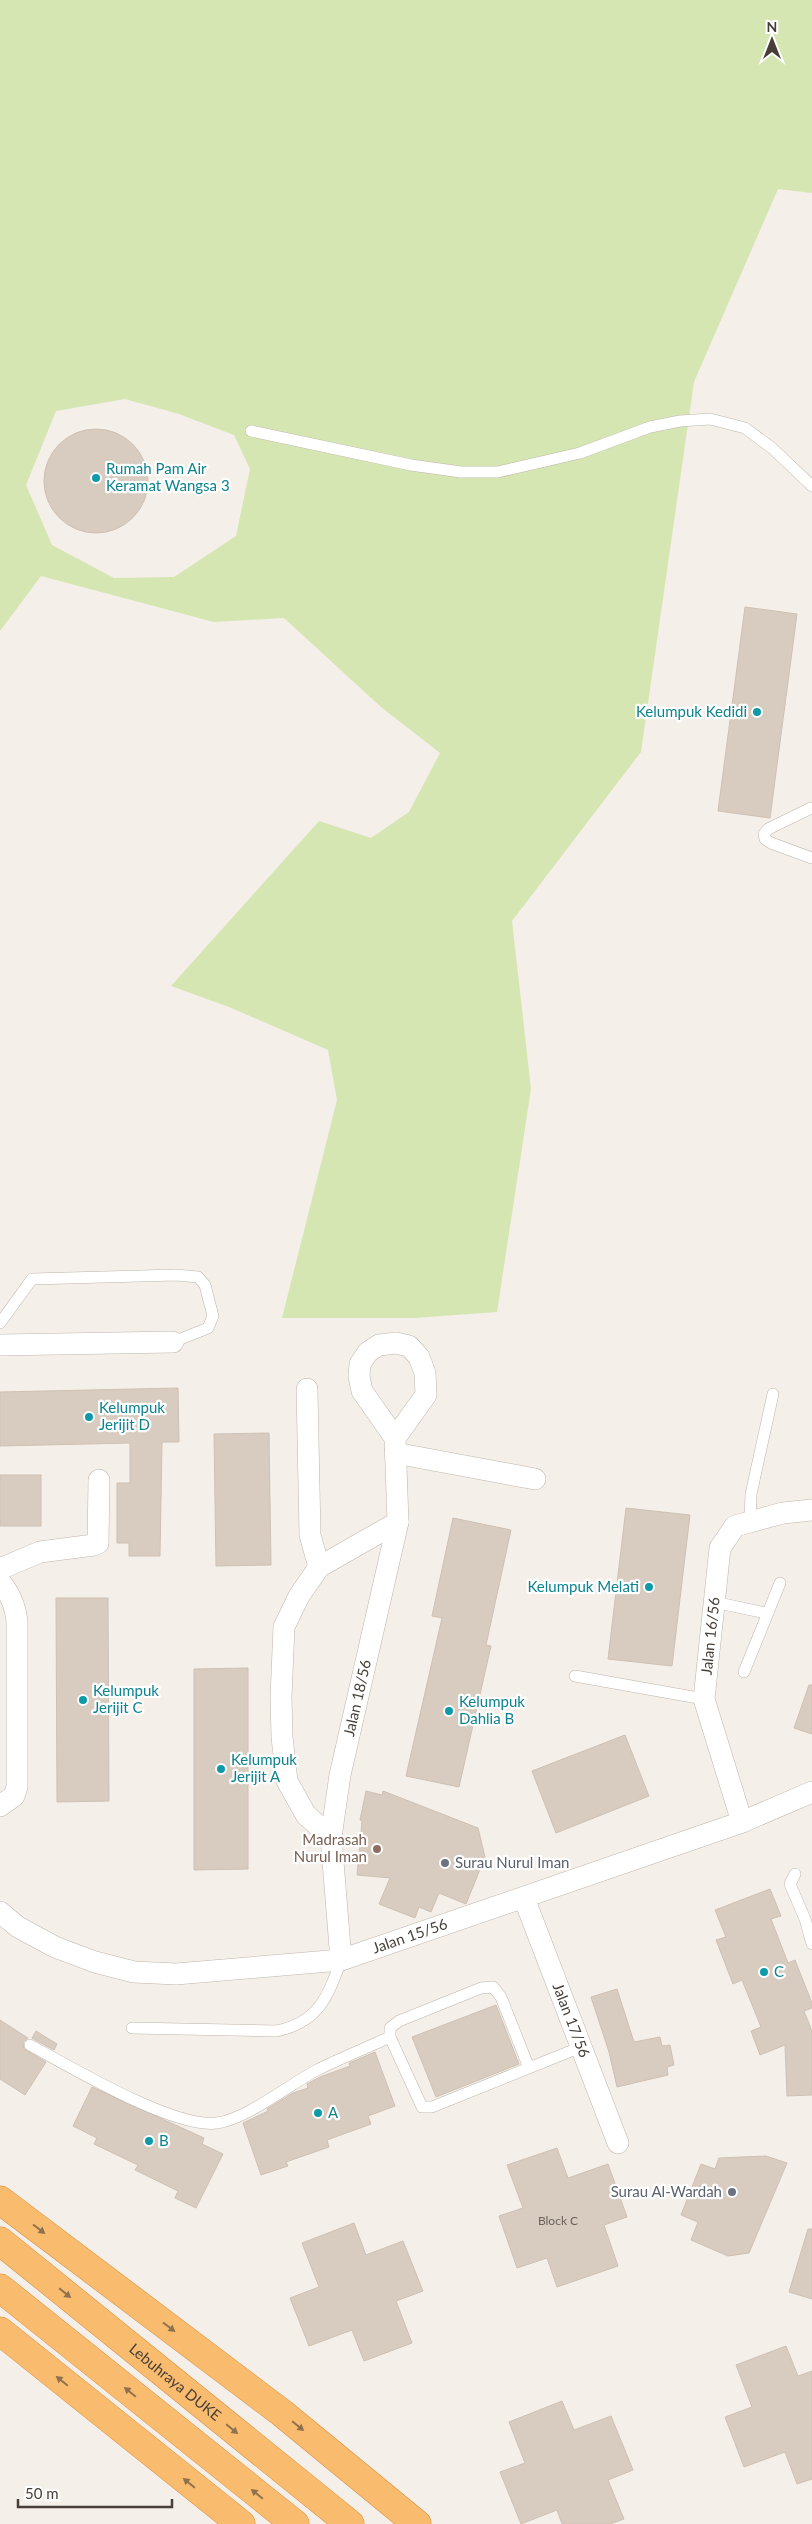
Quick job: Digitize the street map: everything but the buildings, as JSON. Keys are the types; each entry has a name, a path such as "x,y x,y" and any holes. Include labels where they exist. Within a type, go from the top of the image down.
{"highway":[{"path":"0,2200 282,2413 417,2524"},
{"name":"Lebuhraya DUKE","path":"0,2241 350,2524"},
{"path":"0,2288 295,2524"},
{"path":"0,2331 241,2524"}],"street":[{"path":"0,1345 173,1342"},
{"path":"307,1389 310,1535 319,1567"},
{"name":"Jalan 18/56","path":"340,1960 331,1837 340,1774 398,1522 395,1445 535,1479"},
{"path":"0,1569 40,1552 98,1543 99,1480"},
{"name":"Jalan 16/56","path":"742,1822 704,1699 720,1548 735,1526 783,1513 812,1510"},
{"path":"331,1837 306,1815 287,1781 282,1738 281,1697 284,1627 299,1596 319,1567 398,1522"},
{"path":"0,1582 7,1590 15,1606 17,1622 18,1787 14,1796 0,1806"},
{"name":"Jalan 15/56","path":"0,1912 18,1926 55,1947 95,1962 134,1972 176,1974 340,1960 742,1822 812,1792"},
{"name":"Jalan 17/56","path":"524,1898 618,2143"}],"lane":[{"path":"251,431 411,465 461,472 498,472 580,453 650,427 680,421 710,419 745,428 772,448 812,486"},
{"path":"812,795 811,810 768,829 764,834 765,839 770,843 812,858"},
{"path":"0,1323 32,1279 176,1275 198,1277 205,1285 213,1316 208,1328 173,1342"},
{"path":"750,1522 751,1494 773,1394"},
{"path":"744,1672 766,1613 780,1583"},
{"path":"714,1602 766,1613"},
{"path":"575,1676 704,1699"},
{"path":"795,1874 790,1884 805,1919 812,1944"},
{"path":"132,2028 276,2031 293,2028 303,2023 320,2006 331,1988 340,1960"},
{"path":"529,2068 501,1997 493,1987 481,1988 399,2021 390,2028 390,2037 422,2107 432,2107 529,2068 581,2047"},
{"path":"30,2045 92,2080 172,2115 195,2123 218,2123 236,2117 317,2070 390,2037"}],"green space":[{"path":"0,0 812,0 812,193 778,189 694,382 641,752 512,921 531,1089 497,1312 415,1318 282,1318 337,1100 328,1050 229,1007 171,986 319,821 371,838 409,812 440,753 381,707 284,618 214,622 41,576 0,631","holes":["125,399 179,414 234,435 250,469 236,536 174,577 114,578 52,545 26,485 56,411"]}],"place":[{"name":"Rumah Pam Air Keramat Wangsa 3","path":"96,478"},
{"name":"Kelumpuk Kedidi","path":"757,712"},
{"name":"Kelumpuk Jerijit D","path":"89,1417"},
{"name":"Kelumpuk Melati","path":"649,1587"},
{"name":"Kelumpuk Jerijit C","path":"83,1700"},
{"name":"Kelumpuk Dahlia B","path":"449,1711"},
{"name":"Kelumpuk Jerijit A","path":"221,1769"},
{"name":"Madrasah Nurul Iman","path":"377,1849"},
{"name":"Surau Nurul Iman","path":"445,1863"},
{"name":"C","path":"764,1972"},
{"name":"A","path":"318,2113"},
{"name":"B","path":"149,2141"},
{"name":"Surau Al-Wardah","path":"732,2192"}]}
